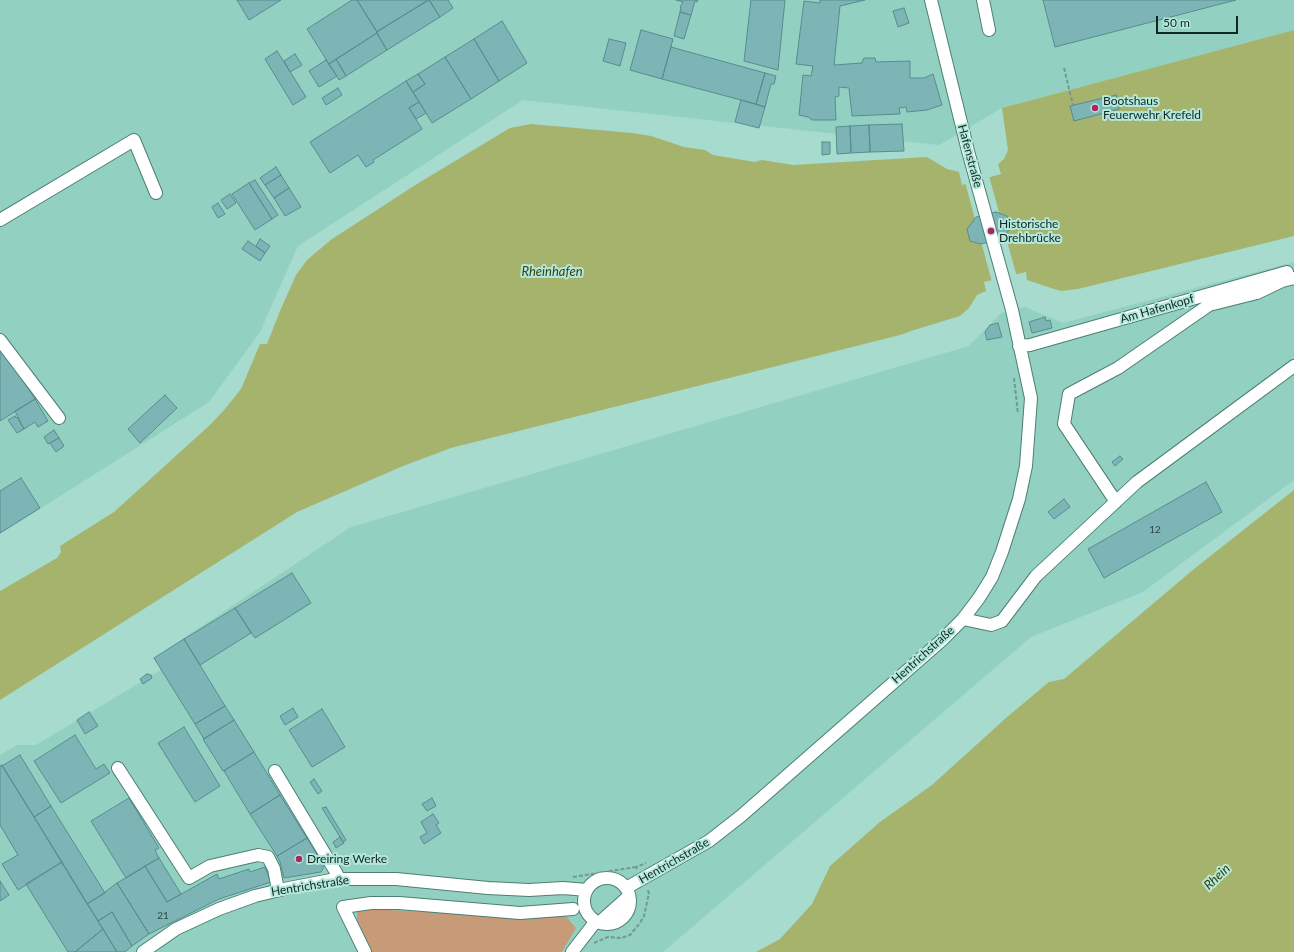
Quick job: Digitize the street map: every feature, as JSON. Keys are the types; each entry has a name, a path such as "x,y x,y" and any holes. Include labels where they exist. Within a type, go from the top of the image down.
{"street":[{"name":"Hafenstraße","path":"931,0 968,151 1012,310"},
{"path":"982,0 989,30"},
{"path":"0,220 134,140 156,193"},
{"name":"Am Hafenkopf","path":"1019,346 1030,345 1294,270"},
{"path":"1116,502 1064,424 1069,394 1118,368 1210,305 1258,294 1282,281 1294,278"},
{"name":"Hentrichstraße","path":"628,892 642,879 709,841 741,816 942,640 963,619 979,598 992,577 1002,552 1020,492 1026,466 1031,398 1012,310"},
{"path":"0,340 59,418"},
{"path":"963,619 991,625 1002,622 1036,576 1137,482 1294,366"},
{"path":"118,768 189,878 210,866 258,855 268,857 274,869 278,890"},
{"path":"275,771 337,874 336,879"},
{"name":"Hentrichstraße","path":"143,952 176,929 219,909 255,896 278,890 336,879 396,879 488,888 529,890 563,888 587,890 596,882 605,878 614,879 620,882 628,892 630,900 629,908 623,918 618,922 610,924 598,922"},
{"path":"572,952 598,922 588,914 585,906 587,890"},
{"path":"364,952 343,907 371,903 399,902 520,913 573,909"}],"path":[{"path":"1064,68 1074,106"},
{"path":"1013,373 1018,416"},
{"path":"591,945 608,937 621,938 630,934 640,924 644,916 649,893 636,867 650,861"}],"shaded area":[{"path":"0,0 1294,0 1294,30 1002,108 939,145 523,100 298,246 260,332 209,402 0,534"},
{"path":"1294,262 1294,480 1143,592 1031,637 663,952 0,952 0,755 17,745 36,745 161,670 154,658 351,527 969,346 1001,313 1025,307 1063,323"},
{"path":"370,909 468,914 564,914 576,928 562,952 369,952 357,924 357,911"}],"water":[{"name":"Rheinhafen","path":"1294,30 1294,236 1078,289 1061,291 1051,288 1027,280 1026,272 984,282 986,291 977,295 969,308 960,316 900,335 451,448 403,466 297,512 0,700 0,591 57,558 61,552 60,546 114,512 211,424 225,409 241,389 260,344 267,344 296,275 307,260 332,239 417,184 510,128 531,124 632,133 651,136 684,147 705,150 713,155 755,162 762,160 793,165 927,157 947,169 959,172 962,185 1001,174 998,164 1004,159 1008,150 1002,108"},
{"name":"Rhein","path":"1294,490 1294,952 756,952 780,939 812,904 830,866 880,822 932,785 1006,718 1049,682 1064,679 1194,569"}],"pier":[{"name":"Historische Drehbrücke","path":"989,176 1017,277 992,282 965,182"}],"building":[{"path":"237,0 281,0 249,20"},
{"path":"352,0 357,0 377,33 329,64 307,29"},
{"path":"357,0 428,0 377,32"},
{"path":"429,0 448,0 453,8 440,17"},
{"path":"429,0 440,17 387,50 376,32"},
{"path":"676,0 698,0 697,2 695,1 691,15 680,12 680,7 683,2"},
{"path":"751,0 785,0 778,70 744,61"},
{"path":"820,0 865,0 840,6 834,65 862,63 864,58 875,58 876,62 910,61 910,78 924,78 933,74 942,105 927,110 907,112 906,107 899,108 900,114 852,116 849,88 839,87 839,96 835,97 836,120 812,120 808,117 799,115 803,75 811,76 813,66 796,64 804,1 820,3"},
{"path":"1043,0 1236,0 1055,47"},
{"path":"904,8 909,23 898,27 893,11"},
{"path":"680,12 691,15 684,39 674,36"},
{"path":"502,21 527,63 499,81 474,39"},
{"path":"641,30 673,39 662,79 630,70"},
{"path":"377,33 387,50 346,76 336,59"},
{"path":"474,39 499,81 471,99 445,57"},
{"path":"609,39 626,43 620,66 603,61"},
{"path":"671,47 765,73 756,104 662,79"},
{"path":"277,51 306,97 293,105 265,59"},
{"path":"295,54 302,65 290,72 284,61"},
{"path":"445,57 471,99 432,123 413,92 425,84 418,74"},
{"path":"336,59 346,76 339,80 329,64"},
{"path":"326,60 337,76 319,87 309,71"},
{"path":"765,73 776,76 774,84 771,84 765,107 756,104"},
{"path":"418,74 425,84 413,92 406,81"},
{"path":"406,81 419,102 409,108 422,129 373,160 374,162 366,167 358,155 330,173 310,142"},
{"path":"338,88 342,95 326,105 322,98"},
{"name":"Bootshaus Feuerwehr Krefeld","path":"1116,95 1119,109 1074,121 1070,106"},
{"path":"741,100 765,107 759,128 735,122"},
{"path":"419,102 426,113 416,119 409,108"},
{"path":"902,124 904,151 870,152 869,125"},
{"path":"869,125 870,152 851,153 850,126"},
{"path":"850,126 851,153 837,154 836,127"},
{"path":"822,142 830,142 830,154 822,155"},
{"path":"276,167 281,175 265,185 260,178"},
{"path":"281,175 289,188 274,198 265,185"},
{"path":"255,180 278,215 272,219 249,183"},
{"path":"249,183 272,219 255,230 232,194"},
{"path":"289,188 301,207 285,216 274,198"},
{"path":"230,194 236,203 227,209 221,200"},
{"path":"218,203 225,214 218,218 212,207"},
{"path":"996,212 1007,216 1010,229 1001,239 981,244 970,241 967,229 976,217"},
{"path":"260,239 270,246 265,253 256,246"},
{"path":"248,241 265,253 260,261 242,249"},
{"path":"1045,317 1046,321 1050,320 1052,328 1032,333 1029,322"},
{"path":"998,323 1002,337 987,340 985,332 990,325"},
{"path":"0,350 35,399 0,421"},
{"path":"165,395 177,408 140,443 128,429"},
{"path":"35,399 48,421 38,427 35,422 24,429 15,411"},
{"path":"15,416 24,429 17,433 8,420"},
{"path":"54,430 59,438 48,444 44,437"},
{"path":"59,438 64,446 56,452 50,443"},
{"path":"1120,456 1123,459 1115,466 1112,462"},
{"path":"21,478 40,508 0,533 0,491"},
{"path":"1206,482 1222,512 1104,578 1088,549"},
{"path":"1064,499 1070,507 1054,519 1048,512"},
{"path":"292,573 311,603 255,638 235,608"},
{"path":"235,608 251,633 200,665 184,639"},
{"path":"184,639 225,706 195,724 154,658"},
{"path":"147,674 151,675 152,678 143,684 140,679"},
{"path":"225,706 234,720 204,739 195,724"},
{"path":"293,708 298,717 285,725 280,716"},
{"path":"322,709 345,747 312,767 289,730"},
{"path":"89,712 98,726 85,734 77,720"},
{"path":"234,720 254,752 223,771 203,739"},
{"path":"184,727 220,786 195,802 158,743"},
{"path":"75,735 96,769 104,764 110,773 61,803 34,761"},
{"path":"254,752 280,795 250,814 224,771"},
{"path":"20,755 51,806 34,817 2,766"},
{"path":"2,765 62,862 18,890 2,864 18,855 0,825 0,766"},
{"path":"314,779 322,791 318,794 310,782"},
{"path":"280,795 307,838 277,856 250,814"},
{"path":"129,798 159,848 155,850 159,858 126,878 91,821"},
{"path":"432,798 436,806 427,811 422,804"},
{"path":"51,806 105,893 87,904 34,817"},
{"path":"326,807 346,840 343,842 322,808"},
{"path":"433,814 439,823 436,825 441,833 424,844 420,837 427,833 421,822"},
{"path":"340,837 344,843 336,848 333,842"},
{"name":"Dreiring Werke","path":"307,838 323,864 323,869 321,872 284,878 277,856"},
{"path":"159,858 181,894 167,902 145,866"},
{"path":"62,862 103,929 75,952 68,952 26,884"},
{"path":"145,866 167,902 217,874 219,879 249,869 250,872 265,867 271,882 219,899 149,934 117,883"},
{"path":"0,881 9,895 0,901"},
{"path":"117,883 149,934 132,946 112,912 98,921 87,904"},
{"path":"112,912 132,946 125,952 117,952 98,921"},
{"path":"103,929 117,952 75,952"}],"place":[{"name":"Bootshaus Feuerwehr Krefeld","path":"1095,108"},
{"name":"Historische Drehbrücke","path":"991,231"},
{"name":"Dreiring Werke","path":"299,859"}]}
